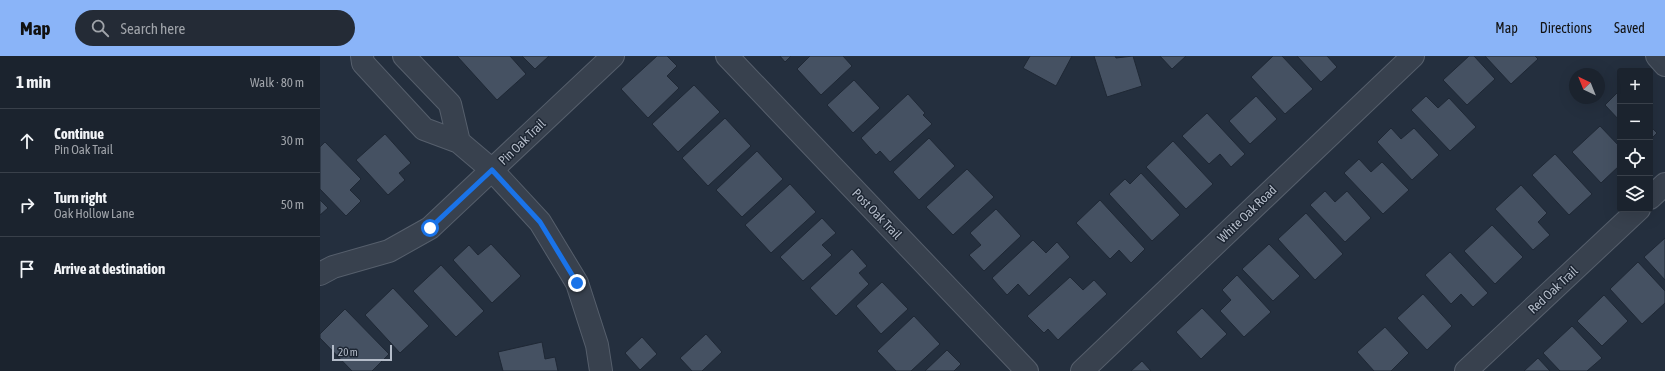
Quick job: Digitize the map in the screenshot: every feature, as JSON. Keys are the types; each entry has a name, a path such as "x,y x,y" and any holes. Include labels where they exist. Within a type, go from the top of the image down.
{"street":[{"path":"362,56 363,63 424,129 459,142 492,170 540,222 577,283 597,345 601,371"},
{"path":"404,56 450,104 459,142"},
{"name":"Pin Oak Trail","path":"320,274 333,267 388,251 430,228 613,56"},
{"name":"Post Oak Trail","path":"727,56 1027,371"},
{"name":"White Oak Road","path":"1082,371 1413,56"},
{"path":"1657,56 1665,64"},
{"path":"1653,195 1665,184"},
{"name":"Red Oak Trail","path":"1466,371 1636,212"}],"building":[{"path":"457,56 510,56 526,74 497,100"},
{"path":"522,56 549,56 535,69"},
{"path":"657,56 667,56 677,66 667,76 679,88 648,118 621,89"},
{"path":"780,56 791,56 785,62"},
{"path":"810,56 843,56 852,66 821,95 797,69"},
{"path":"1030,56 1072,56 1056,86 1023,68"},
{"path":"1094,56 1115,56 1116,58 1133,56 1142,86 1107,97"},
{"path":"1160,56 1186,56 1172,69"},
{"path":"1273,56 1282,56 1313,89 1285,114 1251,77"},
{"path":"1297,56 1327,56 1337,67 1321,82"},
{"path":"1469,56 1474,56 1495,79 1467,105 1443,80"},
{"path":"1485,56 1535,56 1538,59 1511,84"},
{"path":"854,80 880,108 853,133 827,105"},
{"path":"694,85 720,112 678,152 652,124"},
{"path":"1617,93 1617,118 1605,105"},
{"path":"908,94 925,113 923,115 932,124 890,162 880,151 876,155 861,138"},
{"path":"1256,96 1277,119 1250,144 1229,121"},
{"path":"1426,96 1438,108 1449,98 1476,127 1450,151 1411,110"},
{"path":"1207,113 1245,154 1231,167 1220,154 1209,164 1182,136"},
{"path":"725,118 751,146 708,186 682,158"},
{"path":"1600,126 1617,144 1617,168 1601,183 1572,152"},
{"path":"1391,128 1401,139 1414,128 1439,155 1412,180 1377,142"},
{"path":"1653,129 1657,133 1653,137"},
{"path":"385,134 411,163 399,173 405,180 388,195 356,160"},
{"path":"929,138 955,166 919,200 893,172"},
{"path":"1173,141 1213,184 1186,209 1146,167"},
{"path":"325,142 361,179 350,190 361,201 346,216 320,189 320,147"},
{"path":"757,151 783,179 742,217 716,190"},
{"path":"1555,154 1592,194 1569,215 1532,175"},
{"path":"1359,159 1371,172 1382,162 1409,190 1383,214 1344,173"},
{"path":"967,169 994,197 953,235 926,207"},
{"path":"1141,173 1180,215 1152,241 1109,194 1125,179 1130,184"},
{"path":"790,184 816,212 771,253 745,225"},
{"path":"1521,185 1547,213 1538,222 1550,235 1533,250 1495,209"},
{"path":"1325,191 1335,202 1347,191 1371,218 1345,242 1310,205"},
{"path":"320,200 328,208 320,215"},
{"path":"1100,200 1145,249 1131,263 1119,250 1110,259 1076,223"},
{"path":"996,209 1021,236 984,271 969,255 981,245 970,233"},
{"path":"1306,213 1343,254 1315,280 1278,239"},
{"path":"822,218 836,233 822,245 832,255 803,281 780,257"},
{"path":"1492,225 1523,257 1495,284 1464,251"},
{"path":"1665,238 1665,280 1644,257"},
{"path":"1033,240 1046,253 1057,242 1070,257 1029,296 1018,284 1007,295 992,278"},
{"path":"491,244 521,276 492,303 453,260 469,245 478,255"},
{"path":"1269,244 1300,276 1273,301 1242,269"},
{"path":"852,249 867,266 859,273 869,284 836,316 810,288"},
{"path":"1450,252 1488,293 1473,307 1461,294 1451,304 1425,275"},
{"path":"1638,262 1665,291 1665,303 1642,324 1610,289"},
{"path":"441,265 484,311 456,337 413,291"},
{"path":"1237,275 1271,312 1244,337 1220,311 1231,300 1222,290"},
{"path":"1070,277 1083,290 1094,280 1107,294 1058,340 1048,329 1044,333 1027,316"},
{"path":"882,282 908,309 881,334 856,306"},
{"path":"393,288 429,326 400,353 365,315"},
{"path":"1423,294 1452,326 1427,350 1397,318"},
{"path":"1604,295 1628,321 1602,346 1577,321"},
{"path":"1202,308 1227,334 1201,359 1176,332"},
{"path":"345,309 389,354 372,371 352,371 320,338 320,334"},
{"path":"914,316 940,344 911,371 896,371 877,351"},
{"path":"1572,326 1602,358 1587,371 1560,371 1543,353"},
{"path":"1385,327 1409,353 1391,371 1374,371 1357,352"},
{"path":"706,334 722,352 702,371 692,371 680,358"},
{"path":"642,337 657,354 640,370 625,353"},
{"path":"542,342 545,359 555,357 558,371 503,371 498,352"},
{"path":"947,350 961,364 954,371 925,371"},
{"path":"1538,358 1550,371 1524,371"},
{"path":"1142,361 1151,371 1131,371"}],"route":[{"path":"430,228 492,170 540,222 577,283"}]}
